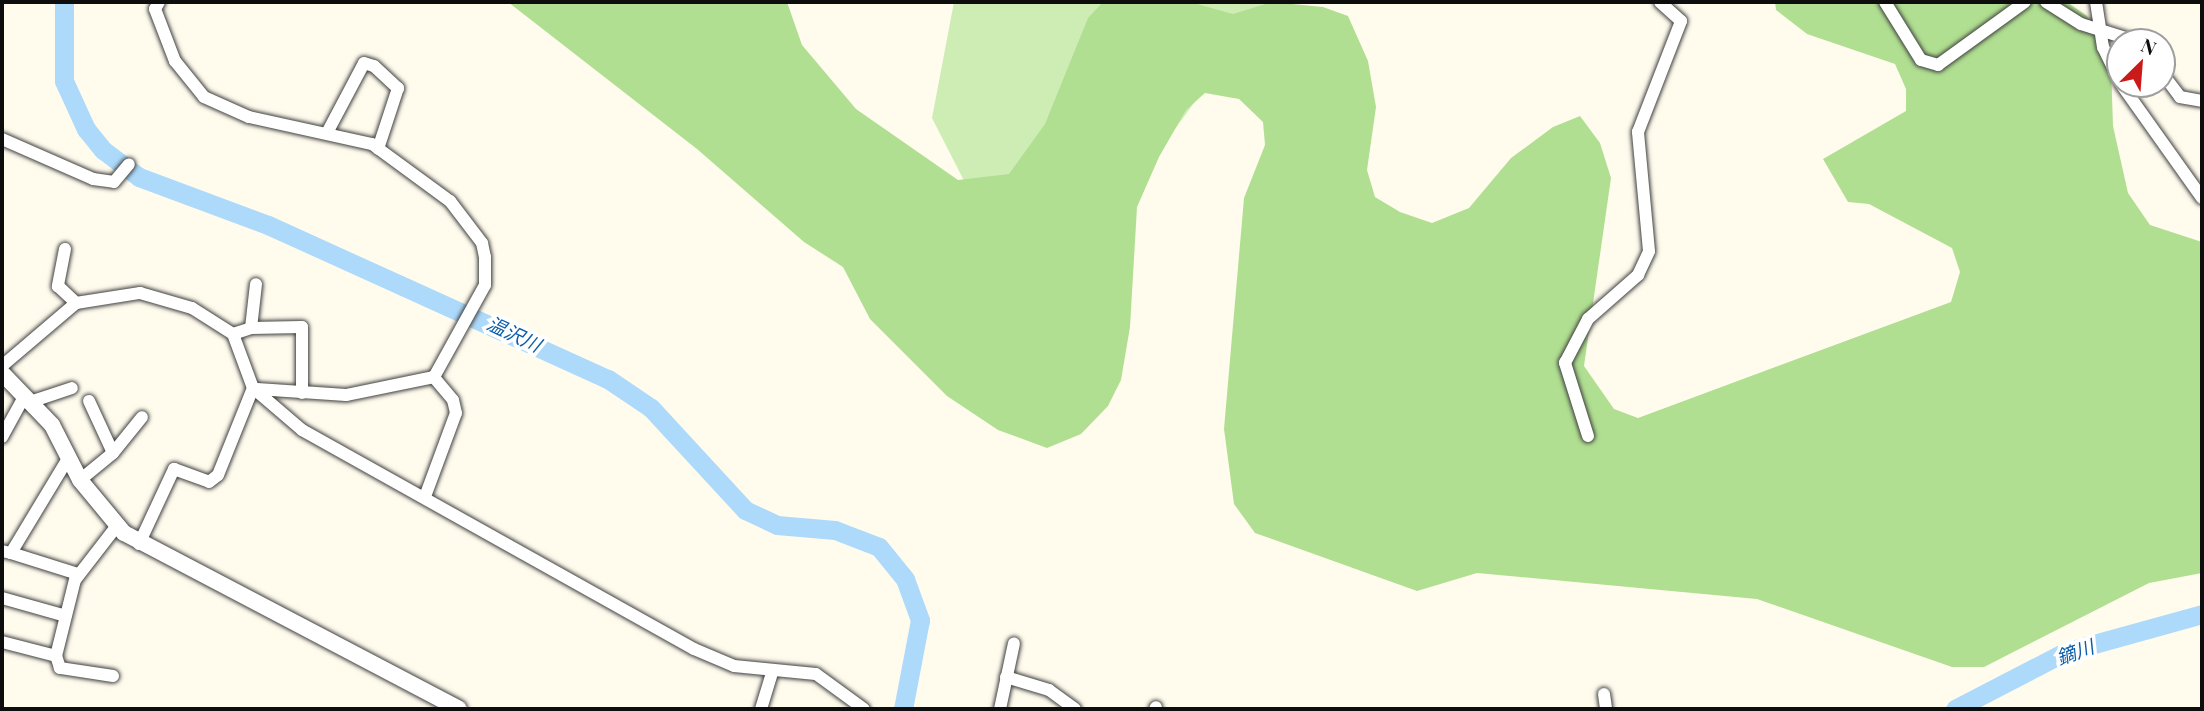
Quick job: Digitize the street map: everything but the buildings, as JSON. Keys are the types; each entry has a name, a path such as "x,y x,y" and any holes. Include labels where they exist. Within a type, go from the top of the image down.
{"street":[{"path":"159,2 157,17 175,61 204,97 249,117 327,133 378,149 450,201 482,243 485,285 462,320 435,377"},
{"path":"1588,436 1565,363 1588,319 1638,275 1649,251 1638,132 1681,21 1660,2"},
{"path":"1885,2 1921,60 1938,65 2025,2"},
{"path":"2046,2 2081,24 2106,30"},
{"path":"2096,2 2098,27 2106,46"},
{"path":"327,133 363,63 374,66 398,88 378,149"},
{"path":"2176,93 2179,97 2202,101"},
{"path":"2132,98 2202,198"},
{"path":"2,139 93,179 114,182 122,176 129,164"},
{"path":"65,249 58,286 76,303"},
{"path":"251,328 256,284"},
{"path":"2,366 76,303 140,293 192,308 233,334 253,388 302,429 426,494 694,649 734,666 772,674 816,674 864,709"},
{"path":"233,334 251,328 302,327 302,393"},
{"path":"2,373 52,425 80,480 116,527 139,544 459,709"},
{"path":"253,388 346,395 435,377"},
{"path":"426,494 456,413 453,400 435,377"},
{"path":"2,437 27,400 72,388"},
{"path":"139,544 174,469 209,482 218,475 253,388"},
{"path":"89,401 113,453"},
{"path":"80,480 113,453 142,417"},
{"path":"69,457 6,552 78,573"},
{"path":"113,676 60,668 56,656 78,573 116,527"},
{"path":"2,598 66,616"},
{"path":"2,642 56,656"},
{"path":"1000,709 1014,643"},
{"path":"761,709 772,674"},
{"path":"1006,677 1049,690 1075,709"},
{"path":"1604,694 1606,709"}],"green space":[{"path":"508,2 787,2 802,45 856,109 958,180 1009,174 1045,124 1088,18 1103,2 1190,2 1233,14 1272,2 1323,7 1348,16 1368,61 1376,107 1367,170 1375,197 1400,212 1432,223 1469,208 1511,158 1553,127 1580,116 1600,143 1611,178 1584,366 1614,409 1638,418 1951,302 1960,272 1952,248 1869,204 1848,202 1823,159 1906,111 1906,89 1895,64 1807,34 1776,10 1775,2 2067,2 2087,16 2106,56 2106,98 2112,98 2113,126 2128,193 2150,225 2202,242 2202,573 2149,583 1984,667 1952,667 1757,599 1477,573 1417,591 1255,533 1234,504 1224,429 1244,198 1265,145 1263,122 1239,99 1205,93 1186,110 1159,157 1137,207 1130,327 1121,380 1108,406 1081,434 1047,448 998,430 947,396 870,319 843,267 804,242 697,149"},
{"path":"954,2 1268,2 1035,320 932,118"}],"waterway":[{"name":"温沢川","path":"64,2 64,81 86,129 103,150 139,177 268,225 608,379 651,408 745,510 777,525 835,530 879,547 905,579 920,620 903,709"},
{"name":"鏑川","path":"1955,709 2065,652 2202,614"}]}
